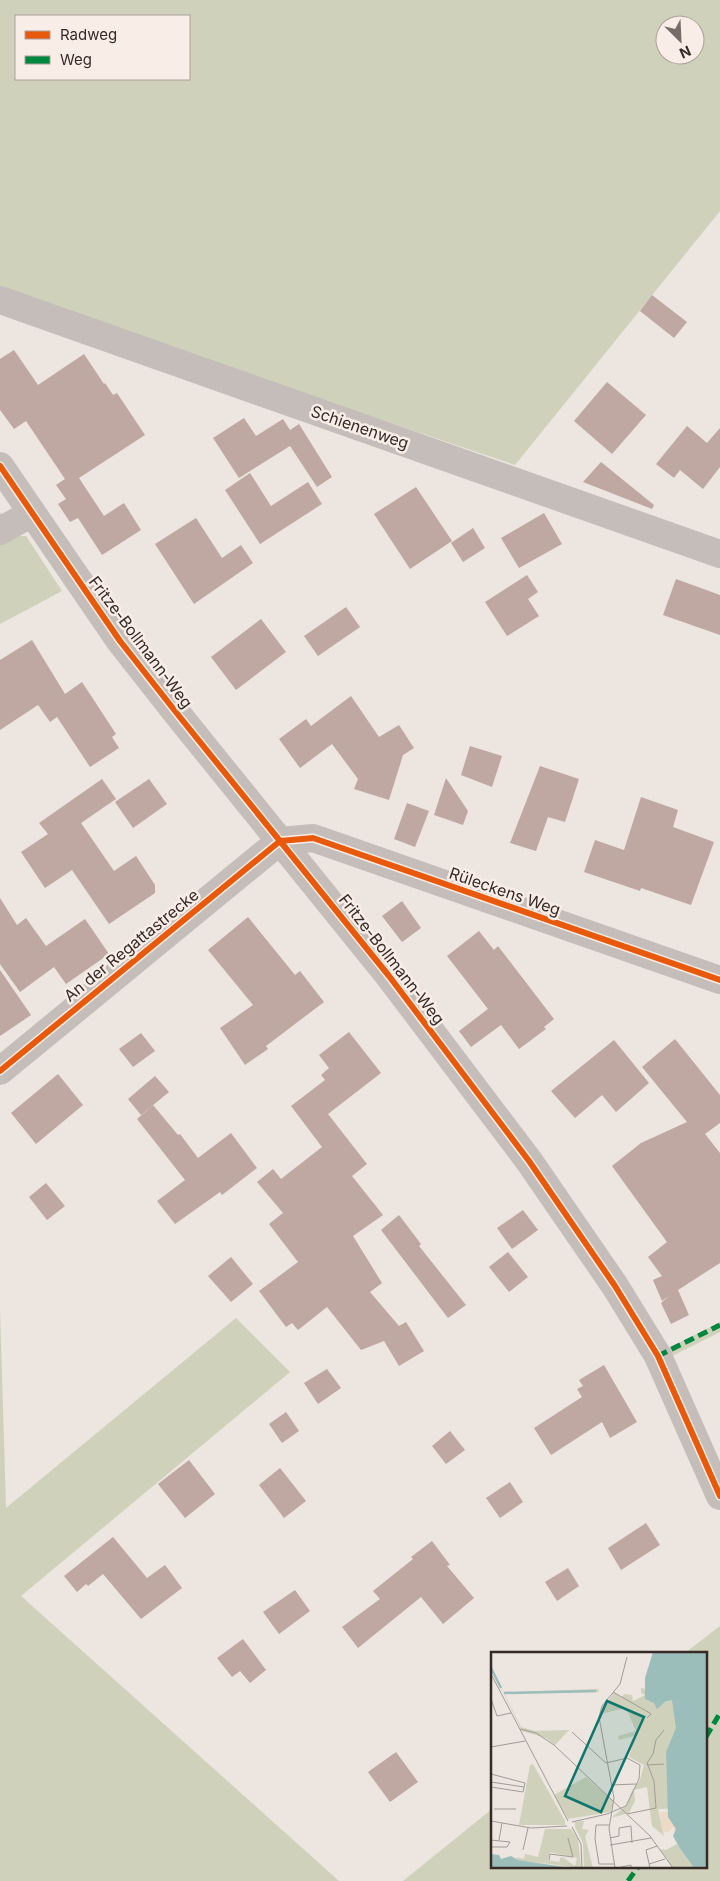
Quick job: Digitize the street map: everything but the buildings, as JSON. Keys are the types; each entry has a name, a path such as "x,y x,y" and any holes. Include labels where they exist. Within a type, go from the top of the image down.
{"street":[{"name":"Schienenweg","path":"0,300 720,554"},
{"name":"Fritze-Bollmann-Weg","path":"0,466 120,641 389,976 529,1161 615,1286 658,1356 720,1496"},
{"path":"0,530 32,513"},
{"name":"Rüleckens Weg","path":"280,841 313,838 720,980"},
{"name":"An der Regattastrecke","path":"0,1071 280,841"}],"green space":[{"path":"0,0 720,0 720,211 515,465 0,291"},
{"path":"0,512 16,536 26,536 62,591 0,624"},
{"path":"0,1308 6,1508 236,1318 290,1372 21,1596 339,1881 0,1881"},
{"path":"720,1322 720,1332 670,1357 667,1349"},
{"path":"720,1626 720,1881 403,1881 491,1810 491,1868 708,1868 708,1652 686,1652"}],"marked path":[{"path":"658,1356 720,1325"},
{"path":"708,1734 720,1713"},
{"path":"628,1881 637,1868"}],"cycle path":[{"path":"0,466 120,641 389,976 529,1161 615,1286 658,1356 720,1496"},
{"path":"280,841 313,838 720,980"},
{"path":"0,1071 280,841"}]}
